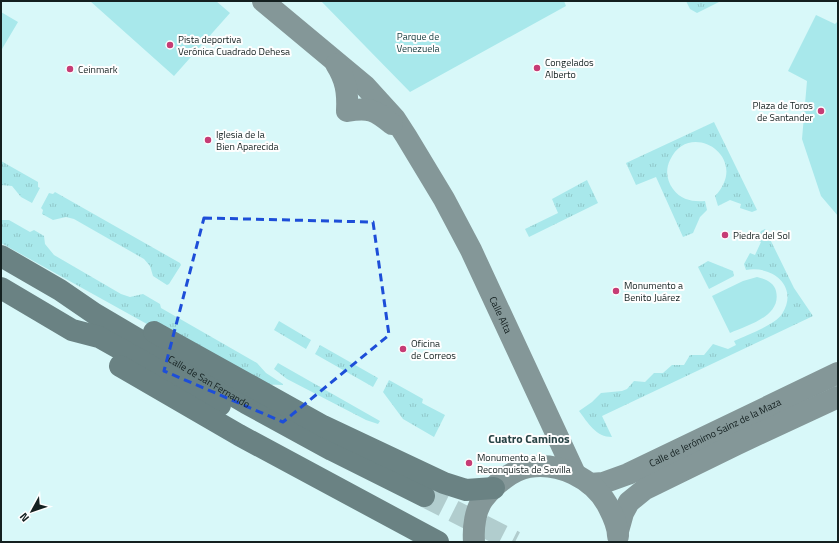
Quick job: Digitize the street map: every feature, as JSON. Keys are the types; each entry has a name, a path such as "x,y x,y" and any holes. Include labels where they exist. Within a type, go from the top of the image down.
{"main road":[{"name":"Calle de San Fernando","path":"1,256 60,290 95,314 246,403 422,502 238,415 99,337 72,330 1,288"},
{"path":"60,290 102,303 323,426 444,483 466,490 494,488"},
{"path":"72,330 91,349 239,435 438,542"}],"street":[{"name":"Calle Alta","path":"263,1 349,71 380,101 395,119 420,158 472,250 560,441 583,479"},
{"name":"Calle Alta","path":"329,56 342,74 346,84 348,95 347,111 364,108 385,118 396,127 420,158"},
{"name":"Calle de Jerónimo Sainz de la Maza","path":"583,479 603,483 628,474 838,373"},
{"name":"Calle de Jerónimo Sainz de la Maza","path":"618,537 623,513 629,502 645,489 838,397"},
{"path":"560,441 576,459 594,468 613,473 628,474"},
{"path":"474,542 473,530 477,512 483,498 518,470 529,467 560,469 583,479 603,497 613,514 618,537"}],"highlighted area":[{"path":"204,218 373,222 389,335 283,422 164,371"}],"green space":[{"name":"Pista deportiva Verónica Cuadrado Dehesa","path":"90,1 216,1 230,13 174,76"},
{"name":"Parque de Venezuela","path":"321,1 564,1 566,6 410,92"},
{"path":"686,1 721,1 697,13 690,9"},
{"path":"1,12 18,22 2,49 1,49"},
{"name":"Plaza de Toros de Santander","path":"816,15 835,24 838,21 838,216 821,196 802,139 807,81 788,71"},
{"path":"714,122 757,210 752,212 740,208 741,204 730,200 718,206 715,196 724,182 726,168 722,156 714,148 702,143 690,142 679,148 670,160 667,171 668,179 676,193 683,198 692,201 705,201 707,210 700,217 693,233 683,237 656,177 636,185 626,163"},
{"path":"1,161 38,182 38,187 40,188 32,203 21,197 12,186 1,185"},
{"path":"587,180 598,203 529,237 525,229 558,213 552,199"},
{"path":"55,192 180,263 181,265 169,284 167,285 153,276 150,266 144,259 74,219 66,217 53,220 42,214 43,210 41,208 49,193 53,194"},
{"path":"1,220 9,220 30,232 34,230 44,236 45,244 54,255 121,294 130,297 143,294 160,304 161,308 257,363 266,373 283,385 255,384 1,243"},
{"path":"765,229 794,288 813,316 602,416 612,437 601,435 597,432 579,411 592,402 601,393 622,391 627,389 634,381 645,382 654,373 663,373 672,365 684,365 690,355 704,355 713,344 728,349 736,345 734,341 767,326 782,314 786,304 787,295 781,280 766,271 756,269 746,270 744,264 750,253 755,255 761,242 757,240 761,231"},
{"path":"708,261 733,271 734,276 709,289 698,267"},
{"path":"757,277 769,281 775,288 776,300 774,307 769,313 754,323 730,333 712,296 743,281"},
{"path":"279,321 311,340 306,349 274,330"},
{"path":"320,345 378,378 373,387 315,354"},
{"path":"278,363 380,421 378,424 366,420 287,379 274,369"},
{"path":"389,380 423,399 422,403 445,415 434,437 403,419 383,392"}],"tunnel":[{"path":"424,496 515,542"}],"place":[{"name":"Pista deportiva Verónica Cuadrado Dehesa","path":"170,45"},
{"name":"Congelados Alberto","path":"537,68"},
{"name":"Ceinmark","path":"70,69"},
{"name":"Plaza de Toros de Santander","path":"821,111"},
{"name":"Iglesia de la Bien Aparecida","path":"208,140"},
{"name":"Piedra del Sol","path":"725,235"},
{"name":"Monumento a Benito Juárez","path":"616,291"},
{"name":"Oficina de Correos","path":"403,349"},
{"name":"Monumento a la Reconquista de Sevilla","path":"469,463"}],"district":[{"name":"Cuatro Caminos","path":"529,438"}]}
